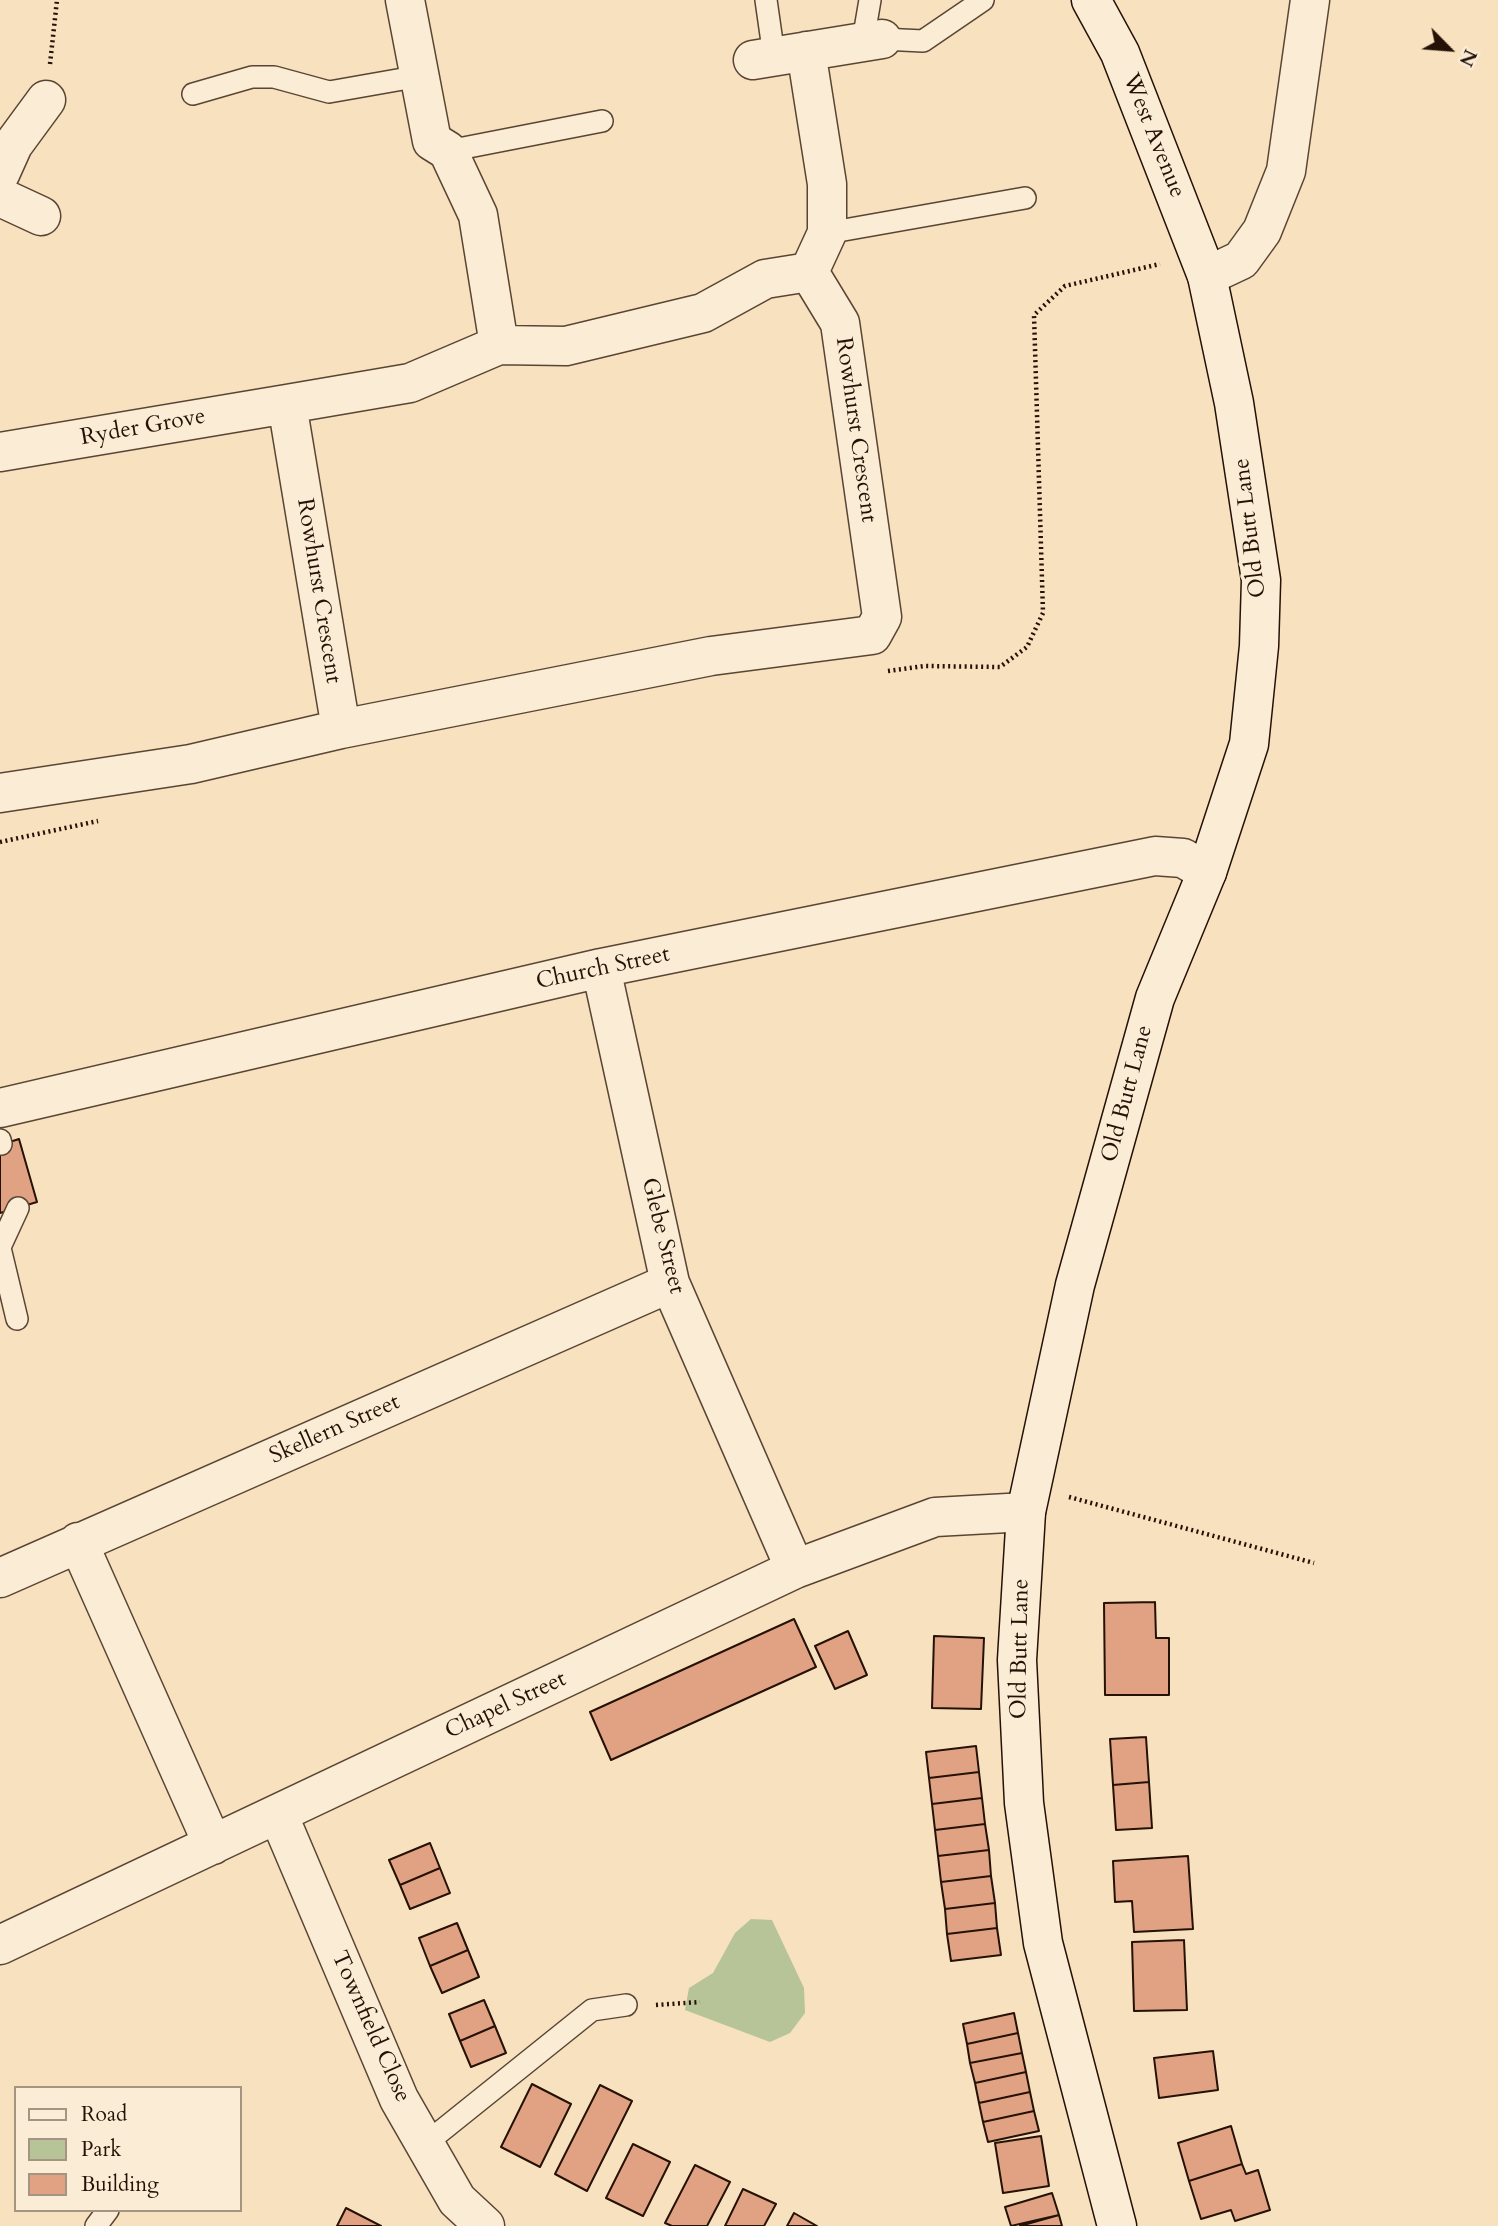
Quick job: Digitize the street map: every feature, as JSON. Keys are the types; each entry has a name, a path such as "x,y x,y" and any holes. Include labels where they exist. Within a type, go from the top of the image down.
{"street":[{"path":"405,0 432,141 448,151 478,215 499,345"},
{"name":"West Avenue","path":"1091,0 1120,53 1207,276"},
{"path":"1207,276 1241,260 1262,231 1286,171 1310,0"},
{"path":"287,404 410,383 499,345 566,346 703,313 765,279 809,272 827,233 827,184 777,56 872,40"},
{"path":"0,174 13,145 46,100"},
{"path":"0,197 41,216"},
{"name":"Rowhurst Crescent","path":"0,793 191,764 341,729 711,656 872,635 882,617 840,323 809,272"},
{"name":"Old Butt Lane","path":"1117,2226 1044,1943 1024,1803 1017,1660 1029,1499 1075,1285 1155,998 1207,872 1249,744 1259,646 1261,580 1236,416 1207,276"},
{"name":"Rowhurst Crescent","path":"287,404 341,729"},
{"name":"Ryder Grove","path":"0,452 287,404"},
{"name":"Church Street","path":"0,1131 601,968 1156,856 1183,858 1207,872"},
{"name":"Glebe Street","path":"601,968 670,1283 795,1569"},
{"name":"Skellern Street","path":"0,1578 670,1283"},
{"name":"Chapel Street","path":"0,1945 795,1569 935,1517 1029,1499"},
{"path":"78,1542 213,1845"},
{"name":"Townfield Close","path":"278,1814 399,2099 457,2200 485,2226"}],"lane":[{"path":"765,0 777,56"},
{"path":"870,0 872,40 923,41 983,0"},
{"path":"193,93 252,77 274,77 329,92 419,76"},
{"path":"448,151 602,121"},
{"path":"827,233 1025,198"},
{"path":"17,1318 0,1247 18,1208"},
{"path":"425,2144 592,2010 626,2005"}],"path":[{"path":"46,100 57,0"},
{"path":"1029,1499 1314,1563"},
{"path":"626,2005 700,2002"}],"green space":[{"path":"751,1919 772,1920 804,1988 805,2013 790,2033 770,2042 685,2010 689,1988 713,1973 735,1933"}],"building":[{"path":"19,1139 37,1202 0,1213 0,1145"},
{"path":"1155,1602 1156,1638 1169,1638 1169,1695 1105,1695 1104,1603"},
{"path":"794,1619 816,1667 611,1760 590,1712"},
{"path":"848,1631 867,1675 835,1689 815,1646"},
{"path":"934,1636 984,1638 981,1709 932,1708"},
{"path":"1146,1737 1149,1782 1113,1785 1110,1739"},
{"path":"976,1746 979,1772 929,1778 926,1752"},
{"path":"979,1772 982,1798 932,1804 929,1778"},
{"path":"1149,1782 1152,1828 1116,1830 1113,1785"},
{"path":"982,1798 985,1824 935,1830 932,1804"},
{"path":"985,1824 989,1850 938,1856 935,1830"},
{"path":"430,1843 440,1868 400,1885 389,1860"},
{"path":"989,1850 991,1876 941,1882 938,1856"},
{"path":"1188,1856 1193,1929 1134,1932 1132,1901 1115,1902 1113,1861"},
{"path":"440,1868 450,1893 410,1909 400,1885"},
{"path":"991,1876 995,1903 945,1909 941,1882"},
{"path":"995,1903 997,1928 947,1934 945,1909"},
{"path":"457,1923 468,1950 430,1966 419,1938"},
{"path":"997,1928 1001,1955 951,1961 947,1934"},
{"path":"1184,1940 1187,2010 1134,2011 1132,1942"},
{"path":"468,1950 479,1977 442,1993 430,1966"},
{"path":"484,2000 495,2026 460,2041 449,2014"},
{"path":"1014,2013 1018,2033 967,2044 963,2024"},
{"path":"495,2026 506,2053 471,2067 460,2041"},
{"path":"1018,2033 1022,2053 970,2063 967,2044"},
{"path":"1213,2051 1218,2090 1159,2098 1154,2058"},
{"path":"1022,2053 1026,2072 975,2083 970,2063"},
{"path":"1026,2072 1030,2092 979,2103 975,2083"},
{"path":"532,2084 571,2104 540,2167 501,2147"},
{"path":"600,2085 632,2101 587,2191 555,2174"},
{"path":"1030,2092 1034,2111 983,2122 979,2103"},
{"path":"1034,2111 1039,2131 988,2142 983,2122"},
{"path":"1231,2126 1242,2164 1189,2181 1178,2143"},
{"path":"1041,2136 1049,2186 1003,2193 995,2143"},
{"path":"633,2144 670,2162 643,2216 606,2198"},
{"path":"1242,2164 1246,2174 1258,2170 1270,2210 1235,2221 1231,2210 1201,2219 1189,2181"},
{"path":"695,2165 730,2182 707,2226 672,2226 665,2223"},
{"path":"743,2189 776,2204 764,2226 725,2226"},
{"path":"1052,2193 1059,2215 1011,2226 1005,2207"},
{"path":"346,2208 381,2226 337,2226"},
{"path":"794,2213 817,2226 787,2226"},
{"path":"1059,2215 1062,2226 1020,2226"}]}
